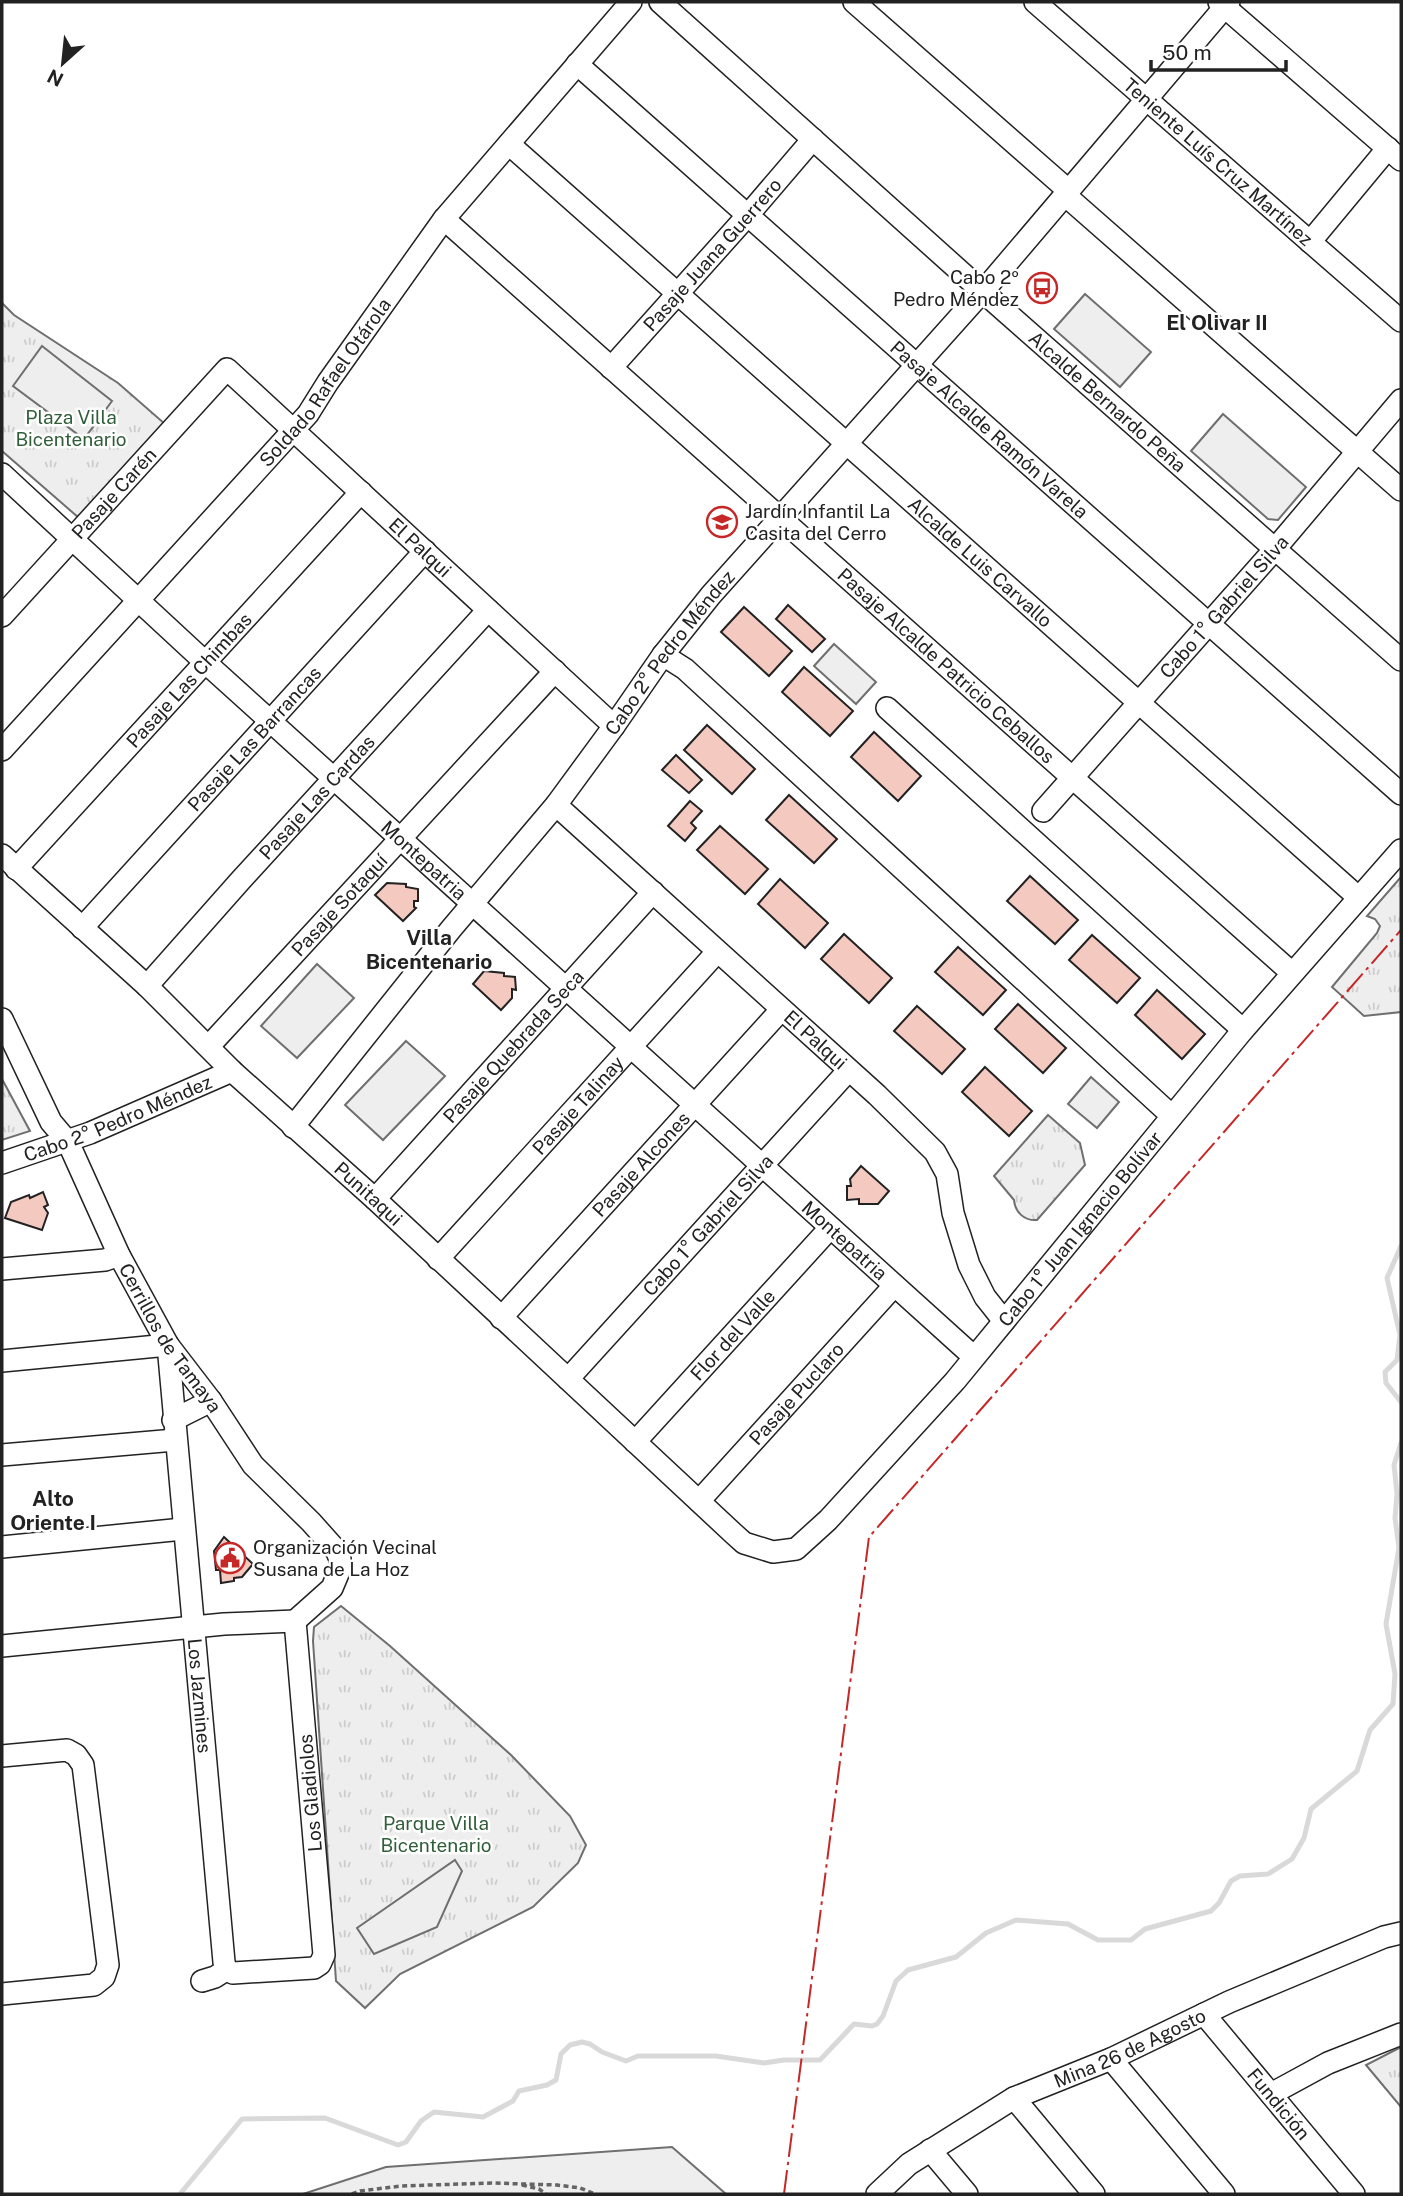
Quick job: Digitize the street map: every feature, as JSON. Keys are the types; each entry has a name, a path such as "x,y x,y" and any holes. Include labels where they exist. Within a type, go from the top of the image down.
{"street":[{"name":"Soldado Rafael Otárola","path":"2,750 308,414 444,219 631,2"},
{"name":"Alcalde Bernardo Peña","path":"660,2 982,291 1401,660"},
{"path":"854,2 1401,489"},
{"name":"Teniente Luís Cruz Martínez","path":"1035,2 1401,321"},
{"path":"1225,3 1395,154 1310,242"},
{"name":"Cabo 2° Pedro Méndez","path":"293,1127 556,805 663,655 711,595 982,291 1146,100 1225,3"},
{"name":"Pasaje Alcalde Ramón Varela","path":"577,64 1401,794"},
{"name":"Pasaje Juana Guerrero","path":"611,368 813,139"},
{"name":"Alcalde Luis Carvallo","path":"509,144 1359,898"},
{"name":"Pasaje Alcalde Patricio Ceballos","path":"444,219 1292,973"},
{"name":"El Palqui","path":"227,369 614,726"},
{"name":"Pasaje Carén","path":"2,616 227,369"},
{"name":"Cabo 1° Gabriel Silva","path":"1042,811 1275,549 1401,401"},
{"name":"Montepatria","path":"4,479 974,1357"},
{"name":"Pasaje Las Chimbas","path":"9,862 206,663 361,492"},
{"name":"Pasaje Las Barrancas","path":"82,928 425,551"},
{"name":"Pasaje Las Cardas","path":"147,986 488,610"},
{"path":"663,655 685,669 1172,1116"},
{"name":"Pasaje Sotaquí","path":"209,1046 555,671"},
{"path":"887,708 1243,1030"},
{"name":"El Palqui","path":"556,805 877,1095 926,1143 942,1162 947,1174 953,1213 965,1256 985,1297 1004,1321"},
{"name":"Cabo 1° Juan Ignacio Bolívar","path":"734,1534 744,1542 773,1552 796,1549 828,1520 956,1381 1243,1030 1401,850"},
{"name":"Punitaqui","path":"9,862 147,986 232,1071 375,1199 734,1534"},
{"name":"Pasaje Quebrada Seca","path":"375,1199 653,892"},
{"name":"Pasaje Talinay","path":"438,1259 717,952"},
{"name":"Pasaje Alcones","path":"501,1318 781,1010"},
{"name":"Cerrillos de Tamaya","path":"2,1019 51,1122 68,1142 119,1255 168,1345 211,1401 253,1465 312,1522 336,1550 340,1569 332,1588 295,1621"},
{"name":"Cabo 2° Pedro Méndez","path":"2,1163 68,1142 232,1071"},
{"name":"Cabo 1° Gabriel Silva","path":"568,1379 848,1071"},
{"name":"Flor del Valle","path":"635,1442 830,1228"},
{"path":"2,1269 105,1260 119,1255"},
{"name":"Pasaje Puclaro","path":"699,1502 894,1286"},
{"path":"2,1361 168,1345"},
{"name":"Los Jazmines","path":"168,1345 226,1970"},
{"path":"2,1455 174,1430 211,1401"},
{"path":"2,1547 183,1529"},
{"path":"2,1646 195,1627 295,1621"},
{"name":"Los Gladiolos","path":"226,1970 233,1972 314,1968 320,1964 324,1955 295,1621"},
{"path":"2,1756 67,1750 76,1755 83,1765 108,1965 104,1977 94,1985 2,1994"},
{"name":"Mina 26 de Agosto","path":"877,2194 909,2164 1014,2098 1111,2059 1229,2002 1384,1937 1401,1933"},
{"path":"202,1981 226,1970"},
{"name":"Fundición","path":"1204,2014 1354,2194"},
{"path":"1271,2094 1328,2063 1401,2034"},
{"path":"1111,2059 1224,2194"},
{"path":"1014,2098 1094,2194"},
{"path":"930,2150 967,2194"}],"path":[{"path":"354,2194 401,2186 456,2183 512,2183 580,2188 595,2194"},
{"path":"512,2183 539,2189 546,2194"}],"green space":[{"path":"1085,294 1151,352 1120,387 1054,329"},
{"name":"Plaza Villa Bicentenario","path":"2,303 14,315 118,383 165,424 79,518 2,451"},
{"path":"42,346 112,401 84,439 13,386"},
{"path":"1223,414 1306,487 1278,520 1268,519 1191,451"},
{"path":"834,644 876,682 856,704 814,666"},
{"path":"1401,877 1401,1012 1364,1016 1332,987 1377,933 1380,926 1375,919 1367,916"},
{"path":"317,964 354,998 297,1058 261,1026"},
{"path":"406,1041 445,1076 383,1140 345,1105"},
{"path":"1091,1077 1119,1102 1097,1128 1068,1104"},
{"path":"2,1079 30,1131 2,1140"},
{"path":"1048,1115 1080,1143 1085,1165 1037,1220 1032,1220 1018,1212 1014,1200 994,1176"},
{"name":"Parque Villa Bicentenario","path":"341,1606 390,1646 511,1755 570,1816 586,1845 578,1863 533,1907 400,1974 365,2008 336,1981 313,1641 314,1627"},
{"path":"455,1860 462,1871 437,1927 374,1954 357,1928"},
{"path":"1401,2047 1401,2107 1366,2065"},
{"path":"672,2147 726,2194 303,2194 386,2167"}],"building":[{"path":"788,605 825,639 812,652 776,619"},
{"path":"744,607 792,651 769,676 721,632"},
{"path":"804,667 853,711 830,736 782,692"},
{"path":"707,725 755,769 732,794 684,750"},
{"path":"874,732 921,776 898,801 851,757"},
{"path":"676,755 702,780 689,793 662,770"},
{"path":"789,795 837,839 814,863 766,820"},
{"path":"690,801 702,811 691,823 696,828 685,841 668,826"},
{"path":"720,826 768,869 745,894 697,850"},
{"path":"1030,876 1078,920 1055,944 1007,901"},
{"path":"780,879 828,923 805,948 758,904"},
{"path":"387,883 406,884 406,887 418,889 418,901 414,901 416,908 403,921 375,895"},
{"path":"844,934 892,978 869,1003 821,959"},
{"path":"1092,935 1140,978 1117,1003 1069,960"},
{"path":"958,947 1006,990 983,1015 935,972"},
{"path":"484,971 515,977 516,990 512,989 512,998 501,1010 473,984"},
{"path":"1157,990 1205,1034 1182,1059 1135,1015"},
{"path":"1018,1004 1066,1048 1043,1073 995,1029"},
{"path":"917,1006 965,1049 942,1074 894,1031"},
{"path":"985,1067 1032,1111 1009,1136 962,1092"},
{"path":"861,1166 889,1191 878,1204 859,1204 859,1199 847,1200 847,1186 851,1186 850,1179"},
{"path":"43,1192 48,1205 44,1207 48,1213 42,1230 5,1218 11,1202"},
{"name":"Organización Vecinal Susana de La Hoz","path":"224,1537 253,1564 242,1577 221,1583 220,1570 216,1570 214,1551"}],"waterway":[{"path":"1401,1246 1387,1278 1400,1335 1397,1360 1385,1372 1386,1383 1401,1402"},
{"path":"180,2194 242,2119 325,2118 398,2145 406,2142 421,2121 434,2112 483,2117 513,2101 519,2091 547,2085 556,2080 561,2054 570,2045 582,2042 626,2061 638,2056 716,2056 764,2063 820,2060 854,2024 877,2024 883,2016 896,1981 908,1970 956,1957 986,1933 1016,1920 1068,1924 1098,1940 1131,1940 1145,1929 1211,1911 1219,1903 1231,1881 1240,1876 1268,1874 1292,1859 1304,1838 1311,1809 1357,1771 1370,1730 1393,1704 1395,1674 1386,1624 1399,1548 1395,1518 1397,1494 1394,1465 1401,1443"}],"power":[{"path":"784,2194 869,1537 1401,930"}],"place":[{"name":"Cabo 2º Pedro Méndez","path":"1042,288"},
{"name":"Jardín Infantil La Casita del Cerro","path":"722,522"},
{"name":"Organización Vecinal Susana de La Hoz","path":"230,1558"}],"district":[{"name":"El Olivar II","path":"1217,323"},
{"name":"Villa Bicentenario","path":"429,950"},
{"name":"Alto Oriente I","path":"53,1511"}]}
